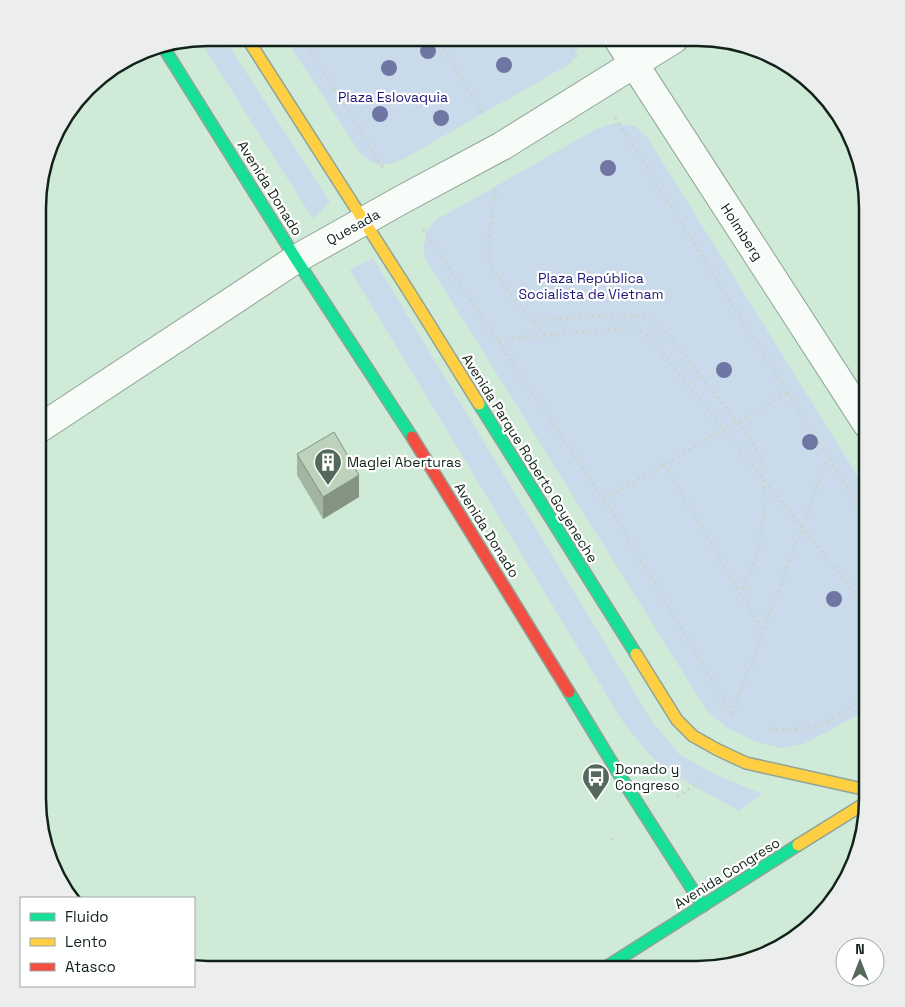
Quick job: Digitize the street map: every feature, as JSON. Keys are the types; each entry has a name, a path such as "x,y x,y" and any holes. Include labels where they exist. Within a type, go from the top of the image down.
{"main road":[{"name":"Avenida Parque Roberto Goyeneche","path":"252,46 677,720 693,736 746,763 858,788"},
{"name":"Avenida Donado","path":"166,52 296,259 415,442 617,770 704,906"},
{"name":"Avenida Congreso","path":"617,960 858,808"}],"street":[{"name":"Holmberg","path":"622,46 858,410"},
{"name":"Quesada","path":"46,424 296,259 502,146 663,46"}],"path":[{"path":"308,46 403,199"},
{"path":"442,46 502,146 490,226 489,257 491,266 502,283 544,335"},
{"path":"570,46 858,505"},
{"path":"533,322 614,314 633,314 646,317 661,326 737,422 752,442 762,464 764,502 757,555 741,593"},
{"path":"498,340 621,328 634,328 648,335 858,595"},
{"path":"604,499 787,392"},
{"path":"739,719 732,714 828,457"},
{"path":"664,464 763,631"},
{"path":"767,729 810,728 832,719 858,702"}],"green space":[{"path":"204,46 229,46 330,202 313,219"},
{"name":"Plaza Eslovaquia","path":"290,46 579,46 571,63 403,159 390,164 380,165 360,153"},
{"name":"Plaza República Socialista de Vietnam","path":"615,123 635,126 647,137 858,477 858,715 804,744 782,748 757,742 729,729 707,711 424,257 427,230 436,220 596,129"},
{"path":"373,258 651,720 680,755 717,775 762,794 739,811 667,771 648,753 623,722 350,270"}],"building":[{"path":"334,432 359,475 323,497 297,454"}],"traffic: fast":[{"path":"166,52 296,259 412,437"},
{"path":"479,404 636,654"},
{"path":"569,692 703,906"},
{"path":"617,960 798,845"}],"traffic: slow":[{"path":"252,46 479,404"},
{"path":"636,654 677,720 693,736 746,763 858,788"},
{"path":"798,845 858,808"}],"traffic: jam":[{"path":"412,437 569,692"}],"place":[{"name":"Maglei Aberturas","path":"328,486"},
{"name":"Donado y Congreso","path":"596,801"}]}
